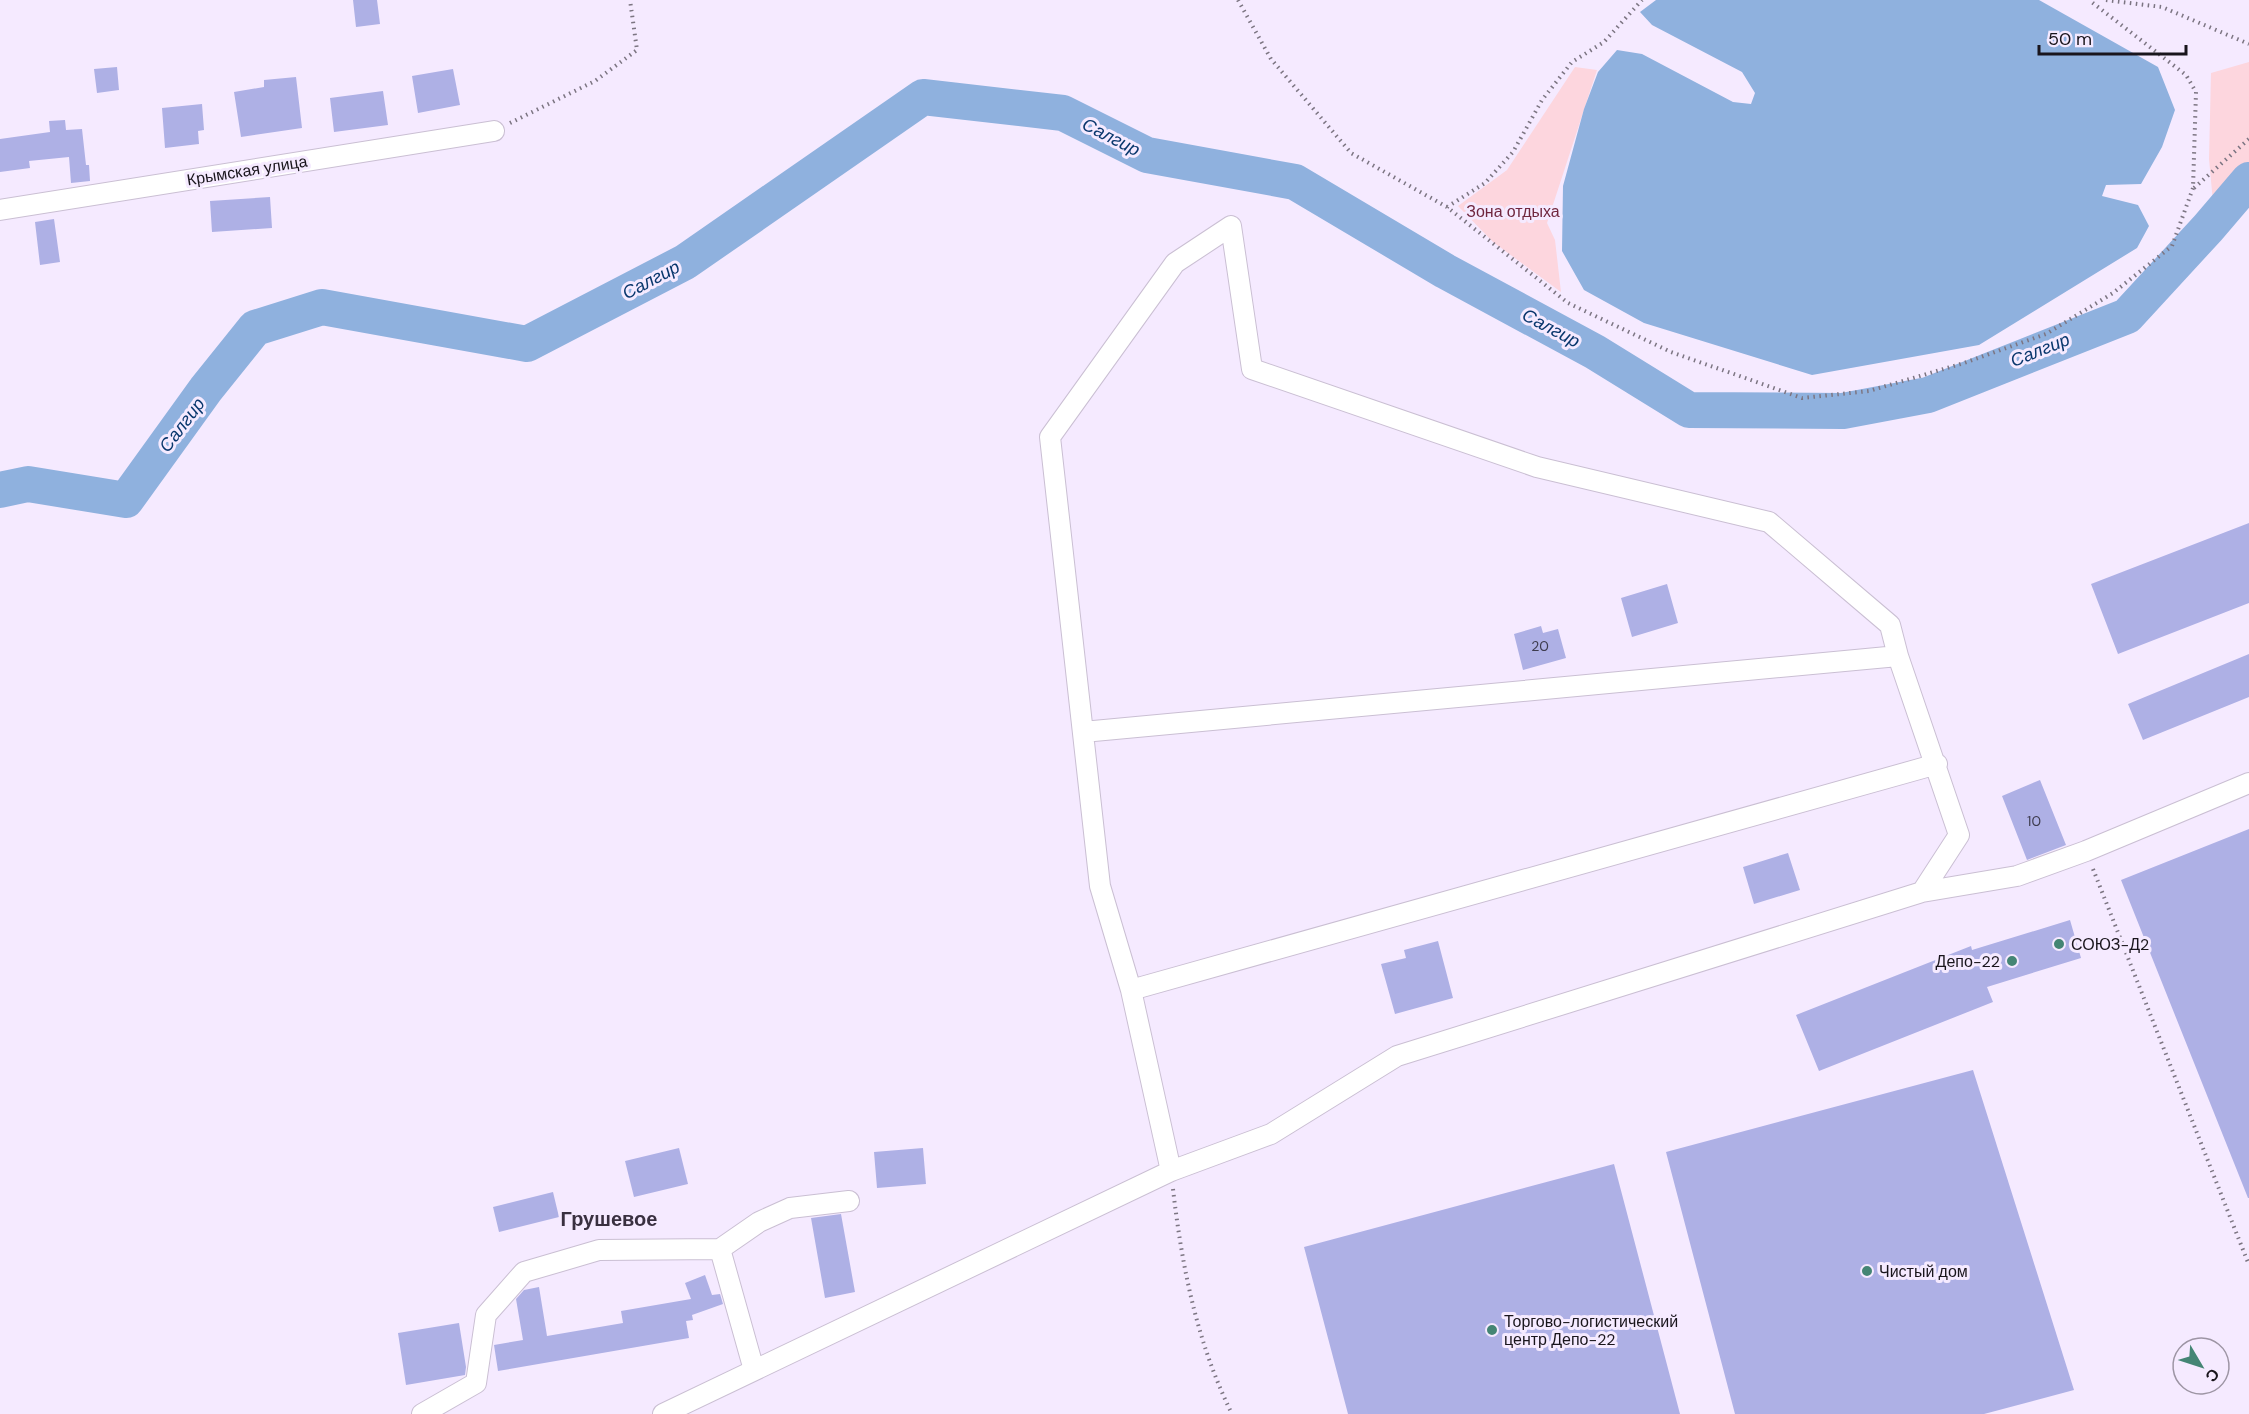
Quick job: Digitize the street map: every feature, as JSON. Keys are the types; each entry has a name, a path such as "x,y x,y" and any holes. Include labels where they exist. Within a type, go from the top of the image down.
{"street":[{"name":"Крымская улица","path":"0,210 494,131"},
{"path":"1171,1171 1131,990 1100,886 1050,437 1175,263 1231,226 1252,369 1537,467 1769,522 1890,625 1898,656 1937,764 1959,835 1922,892"},
{"path":"1083,732 1898,656"},
{"path":"1131,990 1937,764"},
{"path":"663,1414 1171,1171 1271,1134 1397,1056 1922,892 2017,876 2086,851 2249,783"},
{"path":"422,1414 476,1383 486,1315 524,1272 599,1250 720,1249 759,1222 790,1208 849,1202"},
{"path":"720,1249 754,1370"}],"path":[{"path":"494,131 595,81 637,50 630,0"},
{"path":"1238,0 1271,59 1351,153 1447,207 1568,303 1671,352 1802,398 1869,391 1964,363 2046,334 2113,293 2172,246 2193,188 2196,92 2186,75 2089,0"},
{"path":"1447,207 1485,183 1513,152 1542,100 1572,62 1604,42 1642,0"},
{"path":"2106,0 2162,7 2249,44"},
{"path":"2193,188 2249,139"},
{"path":"2086,851 2249,1265"},
{"path":"1171,1171 1180,1250 1195,1319 1232,1414"}],"green space":[{"path":"2249,62 2249,168 2213,202 2209,159 2211,73"},
{"name":"Зона отдыха","path":"1575,67 1597,70 1547,223 1555,240 1561,292 1493,242 1458,206 1507,170"}],"water":[{"path":"1656,0 2039,0 2158,67 2175,110 2162,147 2141,184 2106,185 2102,196 2138,205 2149,226 2137,248 1979,345 1812,375 1644,323 1584,290 1562,251 1563,186 1584,109 1598,72 1617,50 1642,54 1733,102 1751,104 1755,93 1742,72 1652,25 1640,12"}],"building":[{"path":"353,0 377,0 380,24 356,27"},
{"path":"117,67 119,90 97,93 94,69"},
{"path":"453,69 460,105 418,113 412,76"},
{"path":"296,77 302,128 241,137 234,92 264,87 264,80"},
{"path":"383,91 388,125 334,132 330,98"},
{"path":"202,104 204,130 198,131 199,144 165,148 162,108"},
{"path":"65,120 66,130 82,129 90,181 71,183 69,157 29,161 30,168 0,172 0,139 50,132 49,121"},
{"path":"270,197 272,228 212,232 210,201"},
{"path":"54,219 60,262 40,265 35,222"},
{"path":"2249,523 2249,603 2118,654 2091,584"},
{"path":"1667,584 1678,623 1632,637 1621,598"},
{"path":"1541,626 1543,633 1558,629 1566,658 1523,670 1514,634"},
{"path":"2249,654 2249,697 2143,740 2128,704"},
{"path":"2040,780 2066,845 2027,860 2002,796"},
{"path":"2249,829 2249,1198 2248,1198 2121,880"},
{"path":"1788,853 1800,890 1754,904 1743,867"},
{"path":"2070,920 2081,958 1987,987 1993,1002 1819,1071 1796,1015 1971,946 1972,950"},
{"path":"1438,941 1453,998 1395,1014 1381,964 1406,958 1404,950"},
{"name":"Чистый дом","path":"1973,1070 2074,1390 1984,1414 1735,1414 1666,1152"},
{"path":"679,1148 688,1184 634,1197 625,1161"},
{"path":"923,1148 926,1184 877,1188 874,1152"},
{"name":"Торгово-логистический центр Депо-22","path":"1614,1164 1680,1414 1348,1414 1304,1247"},
{"path":"553,1192 559,1217 499,1232 493,1207"},
{"path":"841,1214 855,1292 825,1298 811,1218"},
{"path":"705,1275 712,1295 720,1294 723,1304 692,1315 693,1320 686,1321 689,1338 498,1371 494,1345 523,1340 516,1299 524,1290 539,1287 547,1336 623,1323 621,1311 691,1299 685,1283"},
{"path":"459,1323 466,1367 465,1375 406,1385 398,1333"}],"waterway":[{"name":"Салгир","path":"0,490 28,484 126,500 206,389 255,328 322,307 527,344 685,262 923,97 1063,113 1147,155 1295,182 1445,271 1595,352 1689,410 1843,411 1928,395 2127,316 2249,180"}],"place":[{"name":"СОЮЗ-Д2","path":"2059,944"},
{"name":"Депо-22","path":"2012,961"},
{"name":"Чистый дом","path":"1867,1271"},
{"name":"Торгово-логистический центр Депо-22","path":"1492,1330"}],"district":[{"name":"Грушевое","path":"609,1219"}]}
